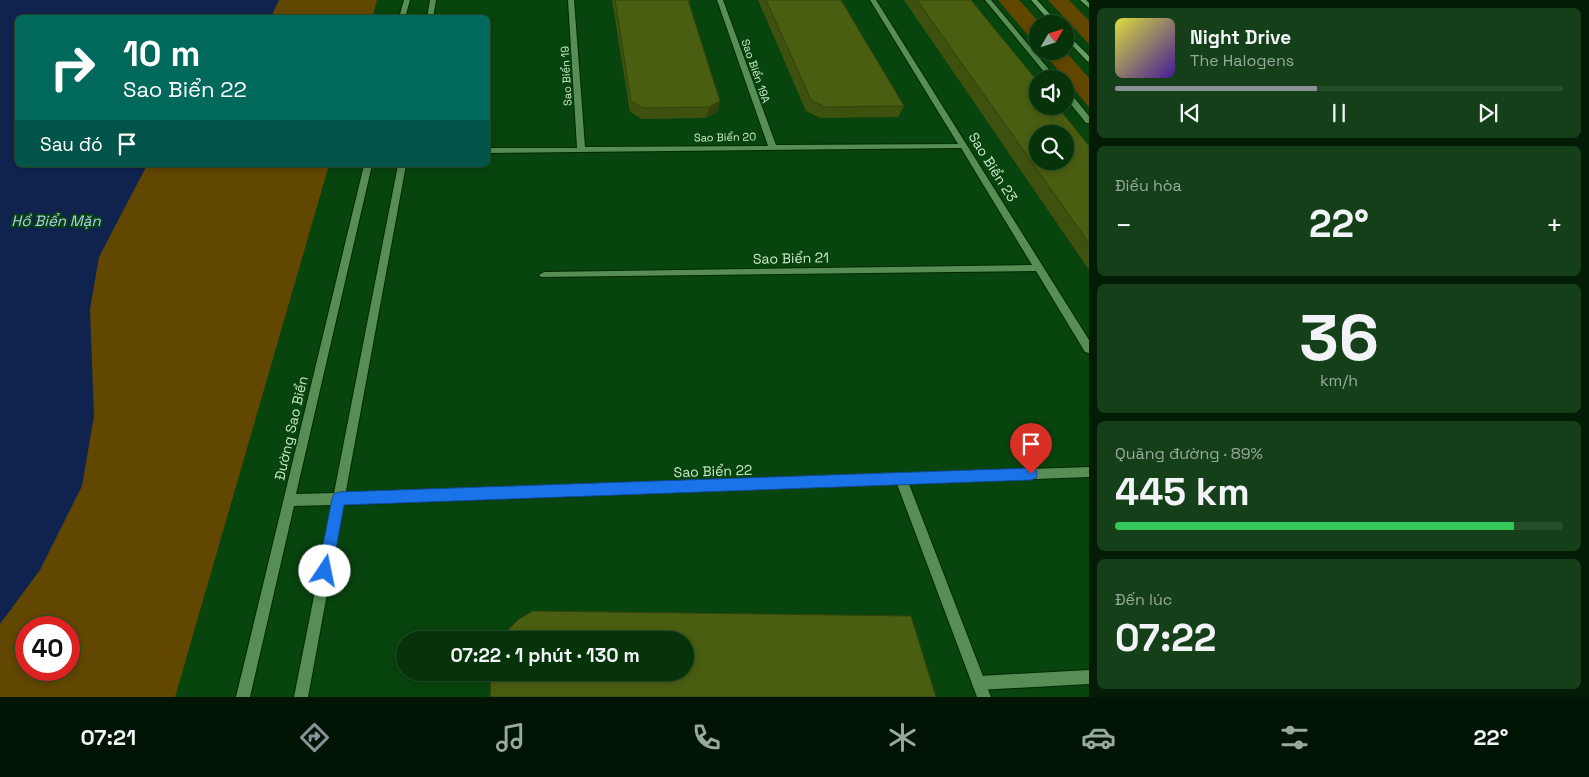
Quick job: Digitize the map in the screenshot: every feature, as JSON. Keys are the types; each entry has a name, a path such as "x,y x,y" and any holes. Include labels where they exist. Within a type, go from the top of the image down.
{"main road":[{"path":"1034,0 1048,15"},
{"path":"1083,0 1089,6"},
{"path":"1074,44 1089,60"}],"street":[{"path":"403,15 407,0"},
{"path":"431,15 434,0"},
{"name":"Sao Biển 19","path":"571,0 580,150"},
{"name":"Sao Biển 19A","path":"720,0 773,148"},
{"name":"Sao Biển 23","path":"873,0 1089,349"},
{"path":"988,0 1046,70"},
{"path":"1074,103 1089,121"},
{"name":"Sao Biển 20","path":"490,151 963,146"},
{"name":"Đường Sao Biển","path":"243,697 368,167"},
{"path":"301,697 402,167"},
{"name":"Sao Biển 21","path":"544,275 1039,268"},
{"name":"Sao Biển 22","path":"290,500 1089,472"},
{"path":"901,478 984,697"},
{"path":"979,683 1089,677"}],"shaded area":[{"path":"0,0 377,0 373,15 15,15 15,167 328,167 175,697 0,697"},
{"path":"998,0 1019,0 1033,15 1029,15 1029,37"},
{"path":"1048,0 1069,0 1089,21 1089,44 1074,28 1074,15 1062,15"},
{"path":"1050,60 1073,60 1089,78 1089,107 1074,89 1074,70 1058,70"}],"water":[{"name":"Hồ Biển Mặn","path":"0,0 279,0 272,15 15,15 15,167 146,167 99,257 90,309 94,416 82,486 40,570 0,624"}],"building":[{"path":"615,0 688,0 720,101 709,107 643,108 631,101"},
{"path":"766,0 841,0 904,106 825,107 811,100"},
{"path":"917,0 971,0 1029,71 1029,115 1064,115 1072,125 1029,125 1029,158"},
{"path":"1074,127 1089,146 1089,243 1037,170 1074,170"},
{"path":"533,611 911,616 936,697 490,697 491,681 694,681 694,631 507,631 519,619"}],"route":[{"path":"325,571 339,499 1031,474"}]}
